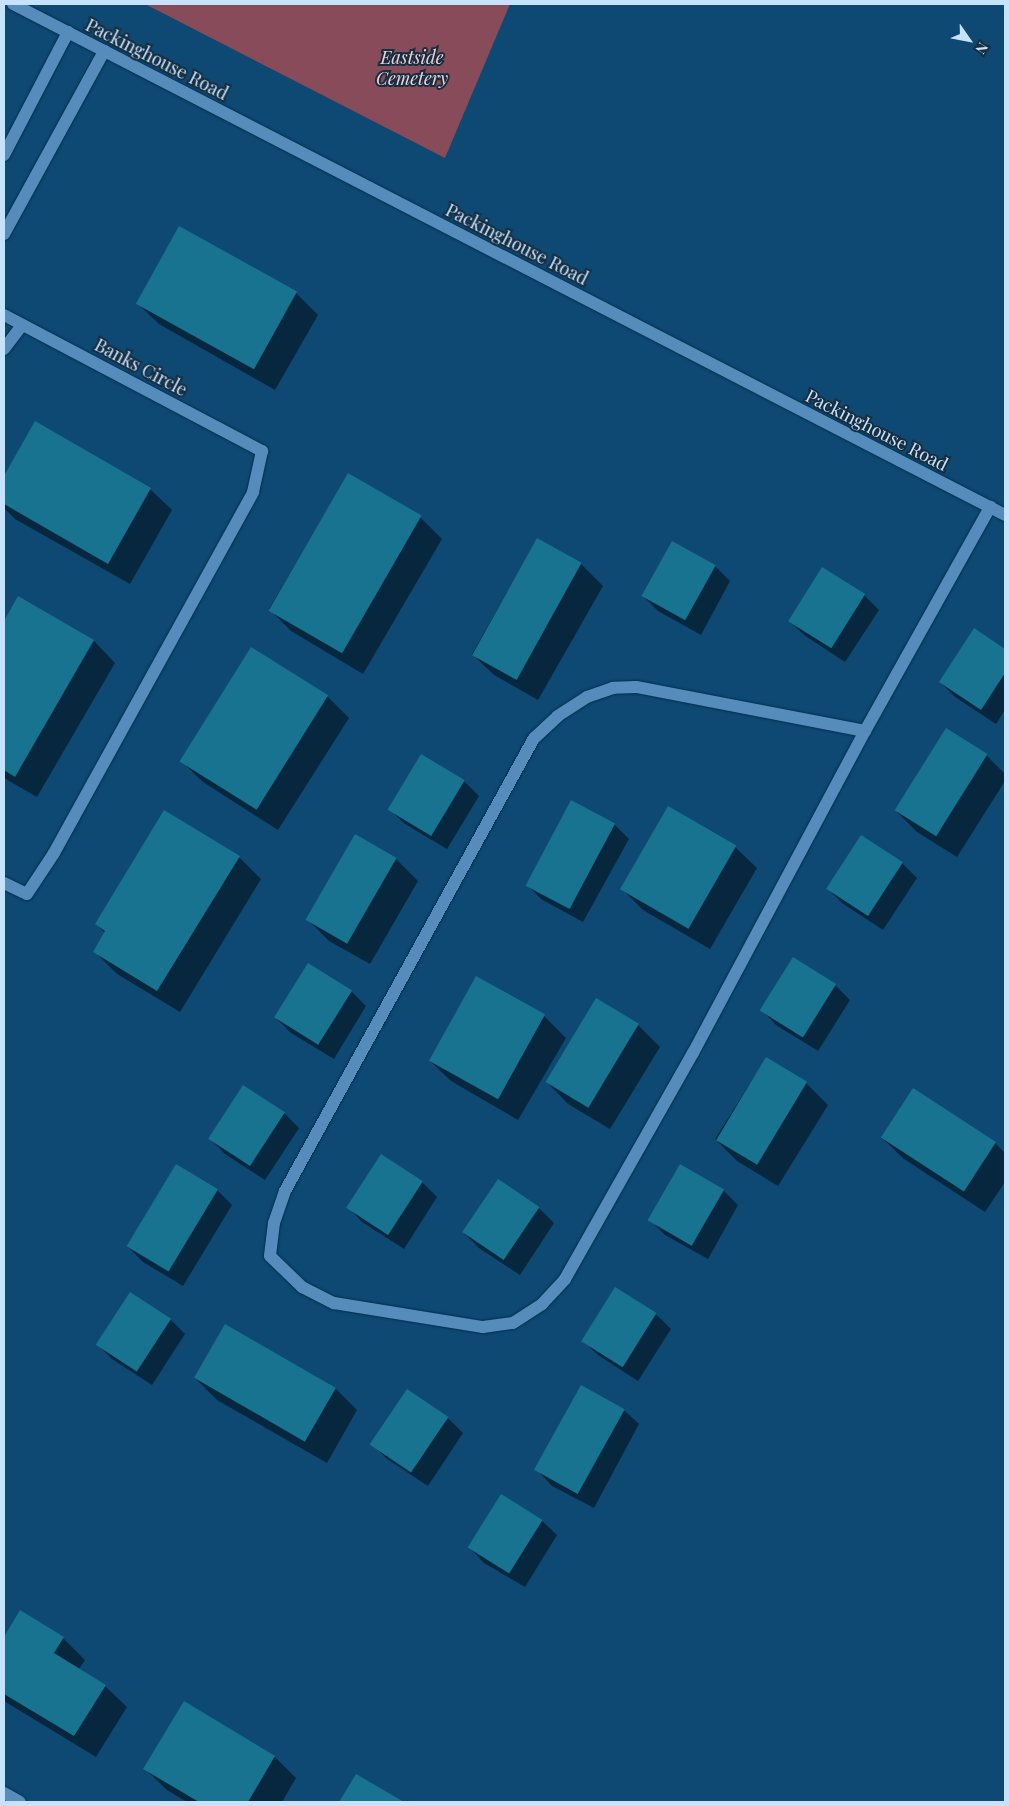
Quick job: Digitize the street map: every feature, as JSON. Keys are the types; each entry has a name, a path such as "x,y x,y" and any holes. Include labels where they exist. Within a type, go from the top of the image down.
{"street":[{"name":"Packinghouse Road","path":"14,4 1005,515"},
{"path":"4,155 68,32"},
{"path":"4,234 104,51"},
{"name":"Banks Circle","path":"4,315 262,451 253,492 54,853 27,894 4,883"},
{"path":"4,349 22,325"},
{"path":"865,731 636,686 613,688 587,697 558,716 534,738 285,1191 274,1223 270,1256 302,1287 334,1303 483,1327 513,1323 542,1304 565,1279 688,1062 865,731 990,507"},
{"path":"4,1793 20,1802"}],"green space":[{"name":"Eastside Cemetery","path":"145,4 510,4 445,158"}],"building":[{"path":"179,226 297,291 254,369 136,304"},
{"path":"35,421 151,488 108,564 4,504 4,476"},
{"path":"348,473 422,516 342,653 269,611"},
{"path":"537,538 582,563 517,680 472,655"},
{"path":"672,541 716,565 685,620 641,596"},
{"path":"822,567 865,594 831,648 788,621"},
{"path":"18,596 94,640 15,777 4,770 4,621"},
{"path":"974,628 1005,649 1005,673 981,710 939,682"},
{"path":"251,647 328,695 257,810 179,761"},
{"path":"946,728 988,754 936,836 895,810"},
{"path":"421,754 465,780 431,836 388,810"},
{"path":"571,800 615,823 570,909 525,886"},
{"path":"668,806 736,846 688,929 620,889"},
{"path":"164,810 240,856 157,991 93,952 105,931 95,924"},
{"path":"355,834 397,858 347,944 306,920"},
{"path":"861,835 903,862 868,916 826,889"},
{"path":"793,957 836,984 803,1037 760,1010"},
{"path":"308,963 352,991 318,1045 274,1017"},
{"path":"476,976 545,1014 498,1099 429,1061"},
{"path":"596,998 639,1024 588,1108 546,1082"},
{"path":"766,1057 807,1082 757,1165 716,1140"},
{"path":"243,1085 285,1112 250,1166 208,1139"},
{"path":"913,1088 996,1142 964,1191 881,1137"},
{"path":"381,1154 423,1181 388,1235 346,1208"},
{"path":"176,1164 218,1189 169,1272 127,1246"},
{"path":"680,1164 724,1190 692,1246 648,1220"},
{"path":"498,1179 539,1207 504,1260 462,1232"},
{"path":"615,1287 657,1313 623,1367 581,1341"},
{"path":"130,1292 171,1319 137,1372 96,1345"},
{"path":"225,1324 336,1388 305,1442 194,1378"},
{"path":"581,1385 625,1409 578,1494 534,1470"},
{"path":"407,1389 448,1417 411,1473 370,1445"},
{"path":"501,1494 543,1520 509,1573 468,1547"},
{"path":"20,1610 64,1637 54,1653 106,1685 74,1736 4,1694 4,1637"},
{"path":"184,1701 275,1756 248,1802 199,1802 143,1769"},
{"path":"356,1774 404,1802 339,1802"}]}
